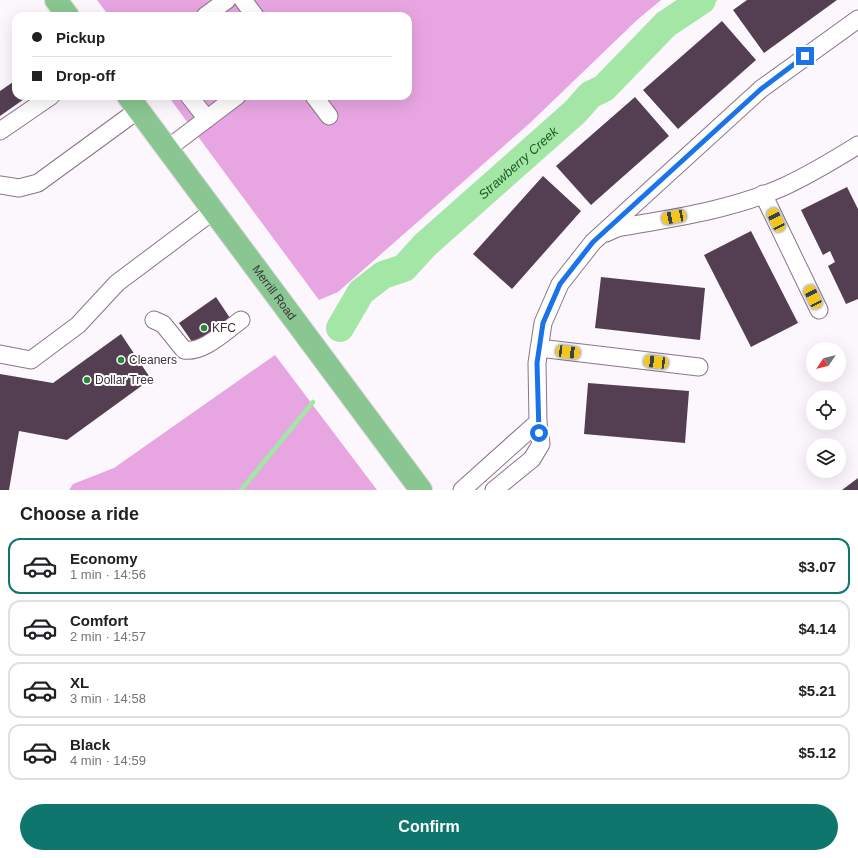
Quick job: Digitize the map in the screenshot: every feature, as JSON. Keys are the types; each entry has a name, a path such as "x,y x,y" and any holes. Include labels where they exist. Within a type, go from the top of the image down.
{"main road":[{"path":"56,0 65,12"},
{"name":"Merrill Road","path":"133,103 421,490"}],"street":[{"path":"210,12 227,0"},
{"path":"243,0 252,12"},
{"path":"494,490 532,459 541,444 538,422 537,363 543,323 560,284 598,237 761,89 858,19"},
{"path":"0,131 44,100"},
{"path":"192,100 207,119"},
{"path":"167,149 232,100"},
{"path":"317,100 329,116"},
{"path":"0,185 19,188 38,183 133,103"},
{"path":"598,237 617,228 700,212 783,187 858,145"},
{"path":"763,194 819,310"},
{"path":"0,354 31,360 78,325 117,283 213,211"},
{"path":"154,320 163,324 184,350 192,351 203,347 241,320"},
{"path":"539,348 699,367"},
{"path":"462,490 499,459 538,422"}],"shaded area":[{"path":"97,0 661,0 637,20 530,123 338,292 319,300 171,100 412,100 412,12 106,12"},
{"path":"684,0 718,0 674,29 637,59 619,71 624,56 636,43"},
{"path":"275,355 377,490 69,490 73,484 114,468"}],"building":[{"path":"747,0 837,0 764,53 733,10"},
{"path":"722,21 756,60 678,129 643,90"},
{"path":"12,83 12,100 23,100 0,116 0,91"},
{"path":"635,97 669,136 591,205 556,166"},
{"path":"543,176 581,211 512,289 473,254"},
{"path":"847,187 858,209 858,299 846,304 828,266 835,262 830,251 823,255 801,210"},
{"path":"751,231 798,323 751,347 704,255"},
{"path":"601,277 705,288 700,340 595,328"},
{"path":"216,297 232,321 195,346 179,323"},
{"path":"121,334 151,379 67,440 19,431 9,490 0,490 0,374 53,383"},
{"path":"588,383 689,391 685,443 584,434"},
{"path":"858,478 858,490 842,490"}],"waterway":[{"name":"Strawberry Creek","path":"340,328 361,292 383,275 404,268 425,245 575,112 590,95 604,88 666,24 702,0"},
{"name":"Strawberry Creek","path":"241,490 313,402"}],"place":[{"name":"KFC","path":"204,328"},
{"name":"Cleaners","path":"121,360"},
{"name":"Dollar Tree","path":"87,380"}],"route":[{"path":"539,433 536,394 537,363 543,323 560,284 593,242 761,89 805,56"}]}
